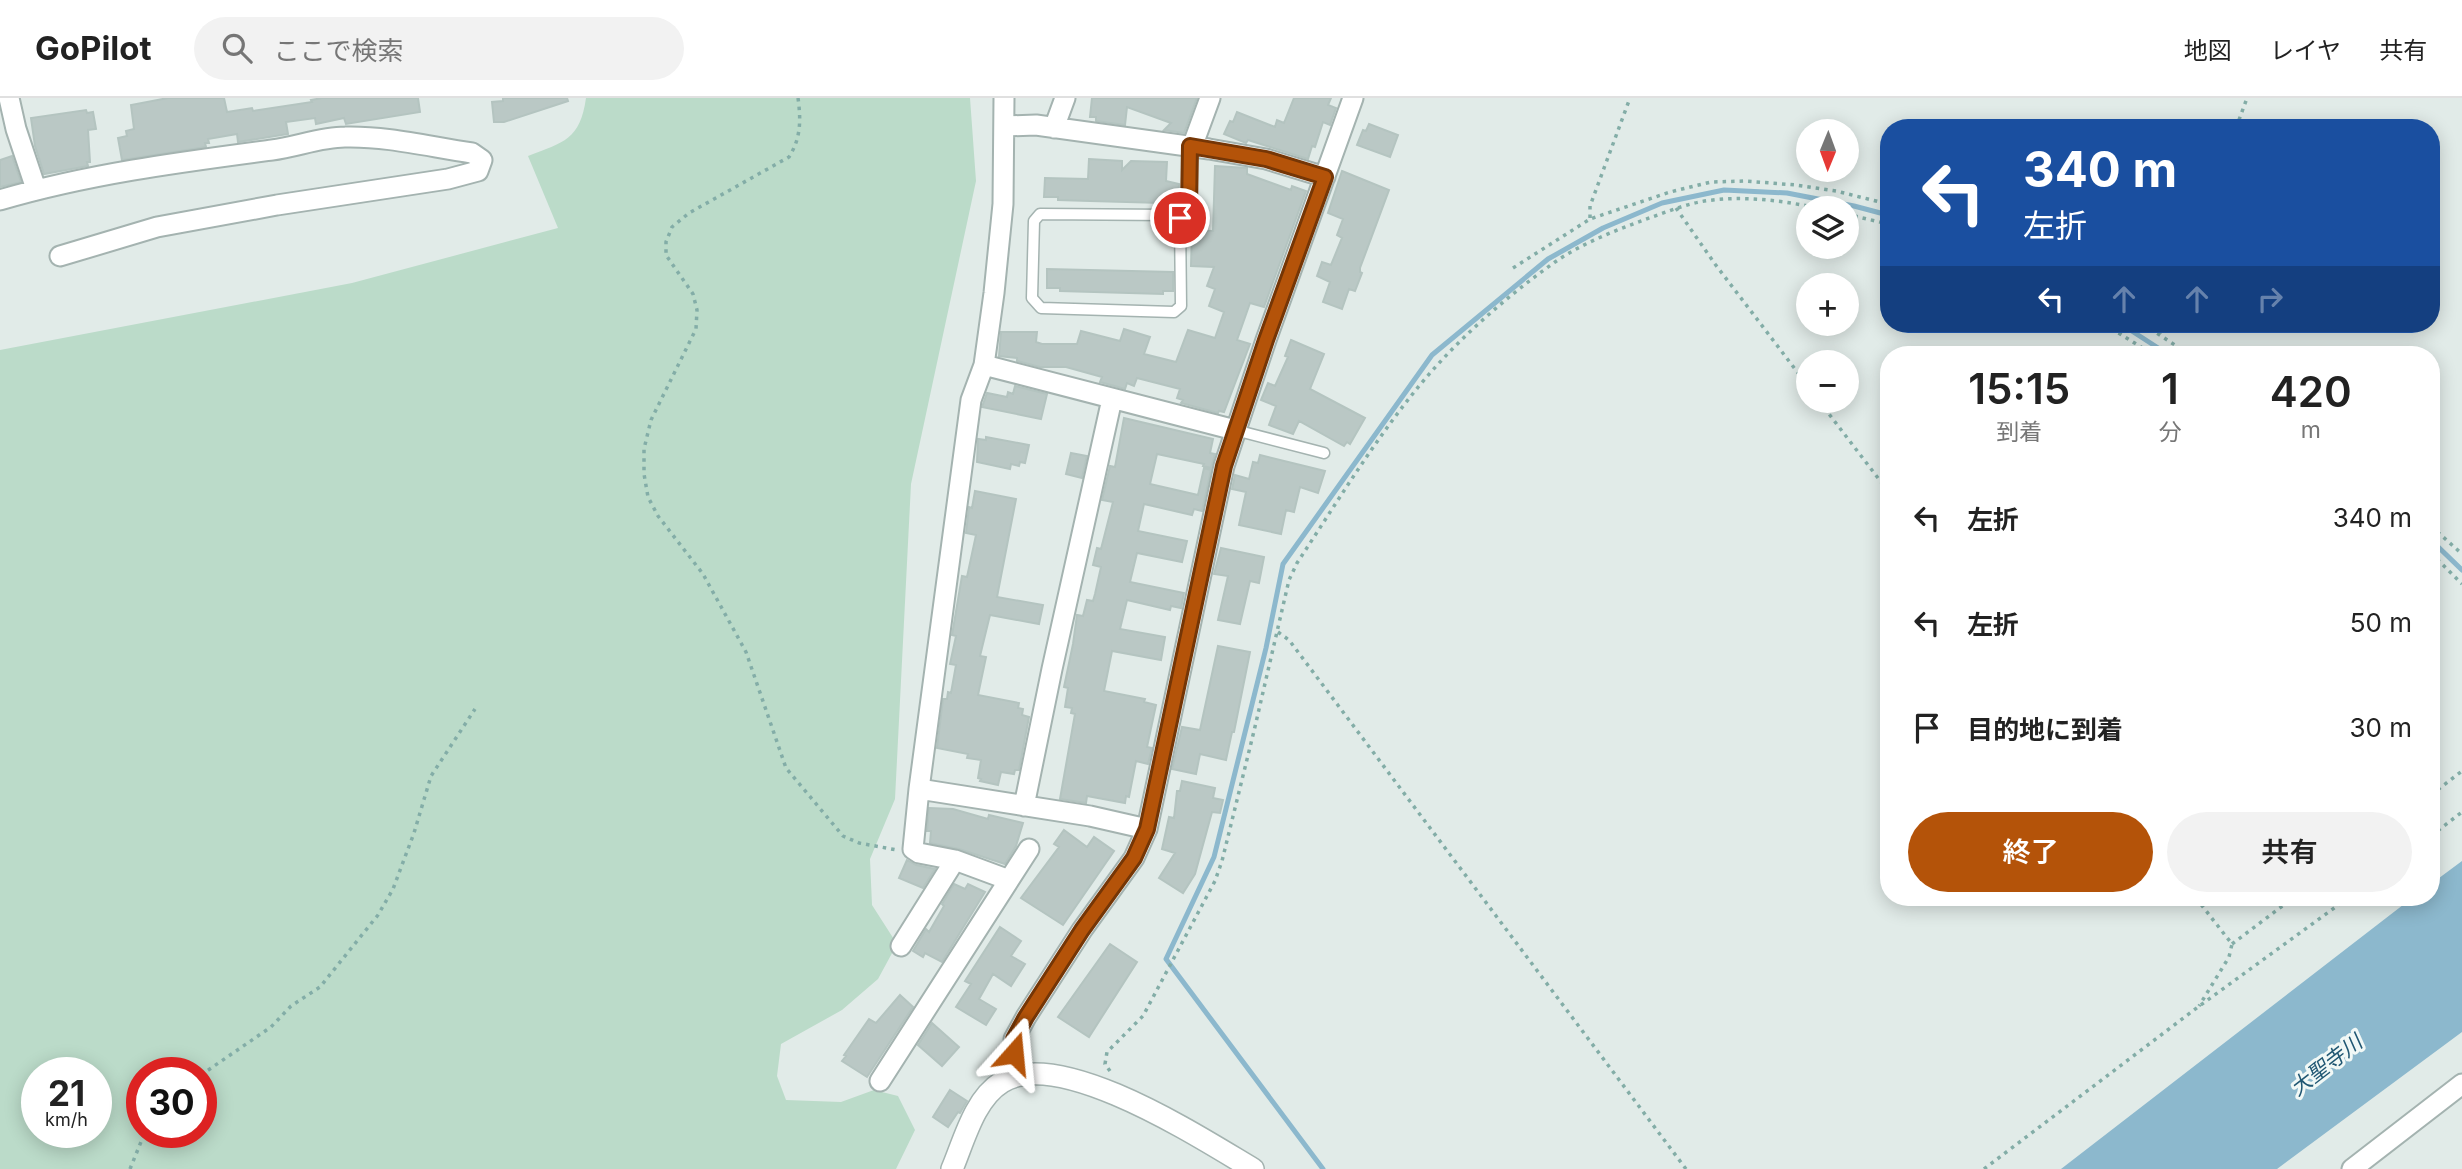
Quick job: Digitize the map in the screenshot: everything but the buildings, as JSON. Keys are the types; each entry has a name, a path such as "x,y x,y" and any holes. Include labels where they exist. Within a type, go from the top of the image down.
{"street":[{"path":"9,98 36,189"},
{"path":"1004,98 1003,204 994,293 984,365 971,400 913,849 919,853 955,860 1009,880"},
{"path":"1055,128 1065,98"},
{"path":"1191,147 1210,98"},
{"path":"1014,1076 1014,1039 1082,930 1134,858 1147,829 1224,466 1353,98"},
{"path":"1005,126 1035,125 1191,147 1266,159 1325,177"},
{"path":"0,200 36,189 187,160 276,149 342,137 379,138 472,153 482,160 478,171 448,179 277,205 158,227 60,256"},
{"path":"984,365 1235,430"},
{"path":"1024,806 1112,399"},
{"path":"919,789 1090,816 1147,829"},
{"path":"880,1081 1029,849"},
{"path":"901,946 955,860"},
{"path":"952,1169 982,1102 1000,1083 1014,1076 1035,1074 1071,1079 1119,1095 1167,1118 1253,1169"},
{"path":"2352,1169 2462,1084"}],"lane":[{"path":"1180,218 1169,215 1040,214 1034,221 1032,298 1041,308 1174,312 1181,306 1180,218 1189,209 1191,147"},
{"path":"1235,430 1324,453"}],"path":[{"path":"798,98 801,114 799,132 797,145 789,157 689,213 671,227 666,242 666,255 693,294 697,310 696,329 651,420 643,449 644,474 648,497 658,516 703,574 746,652 786,768 842,836 868,846 903,851 913,849"},
{"path":"1590,219 1590,206 1630,98"},
{"path":"2239,119 2247,98"},
{"path":"1513,268 1590,219 1711,181 1796,184 1880,202"},
{"path":"1118,1076 1108,1070 1105,1064 1107,1052 1143,1016 1184,942 1219,870 1289,580 1297,563 1382,435 1447,354 1492,313 1557,261 1620,229 1676,208 1712,200 1748,198 1796,203"},
{"path":"1676,208 1796,370"},
{"path":"1859,217 1880,222"},
{"path":"2119,333 2139,346"},
{"path":"2160,334 2177,346"},
{"path":"1828,413 1880,481"},
{"path":"2440,534 2462,554"},
{"path":"2440,562 2462,584"},
{"path":"1278,632 1289,640 1686,1169"},
{"path":"217,1064 271,1027 291,1006 320,987 369,926 393,889 431,776 475,709"},
{"path":"2440,788 2462,771"},
{"path":"2440,829 2462,812"},
{"path":"2202,906 2232,944"},
{"path":"2197,1007 2229,957 2232,944 2282,906"},
{"path":"1984,1169 2197,1007 2337,906"},
{"path":"130,1169 139,1148"}],"green space":[{"path":"586,98 970,98 976,181 911,484 895,799 870,859 872,905 897,944 878,979 842,1010 781,1044 777,1076 786,1100 841,1102 874,1090 898,1096 915,1130 896,1169 0,1169 0,350 352,283 558,228 528,156 561,143 575,131"}],"water":[{"name":"大聖寺川","path":"2462,861 2462,1032 2277,1169 2061,1169 2402,906 2440,906 2440,877"}],"waterway":[{"path":"1323,1169 1166,959 1214,857 1266,648 1283,564 1432,355 1548,259 1603,228 1662,203 1724,190 1787,193 1880,213"},
{"path":"2135,333 2155,346"},
{"path":"2440,549 2462,570"}],"route":[{"path":"1014,1053 1014,1039 1026,1017 1082,930 1134,858 1147,829 1224,466 1325,177 1266,159 1190,146 1189,209 1180,218"}]}
